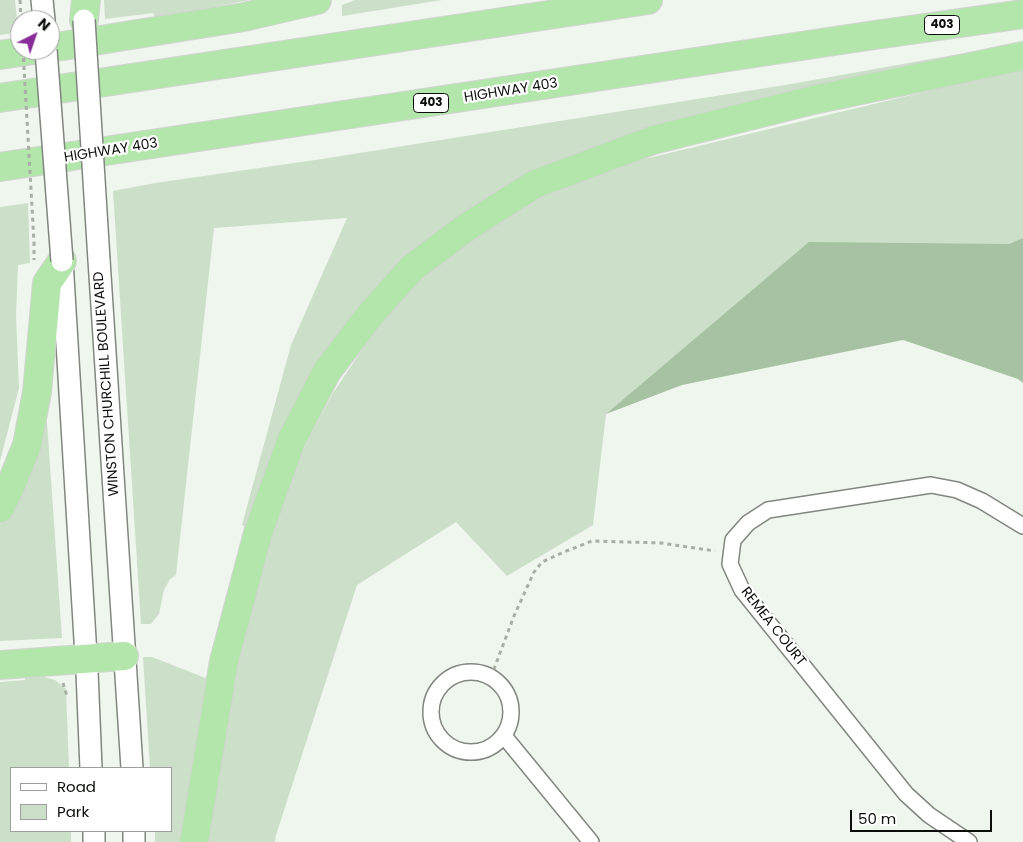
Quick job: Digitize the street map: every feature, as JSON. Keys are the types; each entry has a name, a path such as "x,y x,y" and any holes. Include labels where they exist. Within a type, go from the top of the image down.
{"highway":[{"path":"60,46 235,18 317,0"},
{"path":"0,98 648,0"},
{"name":"HIGHWAY 403","path":"0,167 1023,14"},
{"path":"194,842 224,660 258,533 292,440 327,371 370,315 412,268 467,227 536,184 653,140 813,100 1023,56"},
{"path":"0,508 26,445 37,392 47,283 62,261"},
{"path":"0,665 124,656"}],"main road":[{"name":"WINSTON CHURCHILL BOULEVARD","path":"84,7 132,767"},
{"path":"47,60 62,261 91,767"}],"street":[{"path":"732,554 733,540 748,523 768,510 931,485 958,490 982,501 1023,526"},
{"name":"REMEA COURT","path":"732,554 730,564 742,590 906,794 929,815 969,842"},
{"path":"465,673 478,673 491,677 501,686 508,697 511,710 510,724 504,736 494,745 482,751 457,750 445,743 437,733 432,721 431,708 435,695 442,684 453,676 465,673"},
{"path":"504,736 591,842"}],"path":[{"path":"24,60 34,242"},
{"path":"491,677 514,616 534,572 542,562 592,541 661,543 732,554"}],"green space":[{"path":"0,0 15,0 16,10 10,10 10,33 0,35"},
{"path":"104,0 250,0 155,18 153,13 105,19"},
{"path":"355,0 442,0 342,16 342,5"},
{"path":"959,54 960,60 644,134 389,277 248,528 242,525 291,345 347,218 214,228 176,575 170,579 164,590 159,614 151,624 141,624 113,191 791,84"},
{"path":"1023,71 1023,238 606,414 593,525 507,576 456,522 357,585 275,842 206,842 233,677 259,576 293,473 333,393 365,345 402,299 433,267 524,205 569,185 636,161 961,83"},
{"path":"28,203 30,263 18,265 16,315 19,388 0,461 0,207"},
{"path":"1023,238 1023,383 1018,379 903,340 682,385 606,414 809,242 1009,244"},
{"path":"40,422 47,422 62,638 0,641 0,524 5,516"},
{"path":"143,657 152,657 208,679 183,842 155,842 155,832 172,832 172,767 150,767"},
{"path":"26,675 41,676 55,680 66,689 69,767 10,767 10,832 71,832 71,842 0,842 0,682 25,680"}]}
